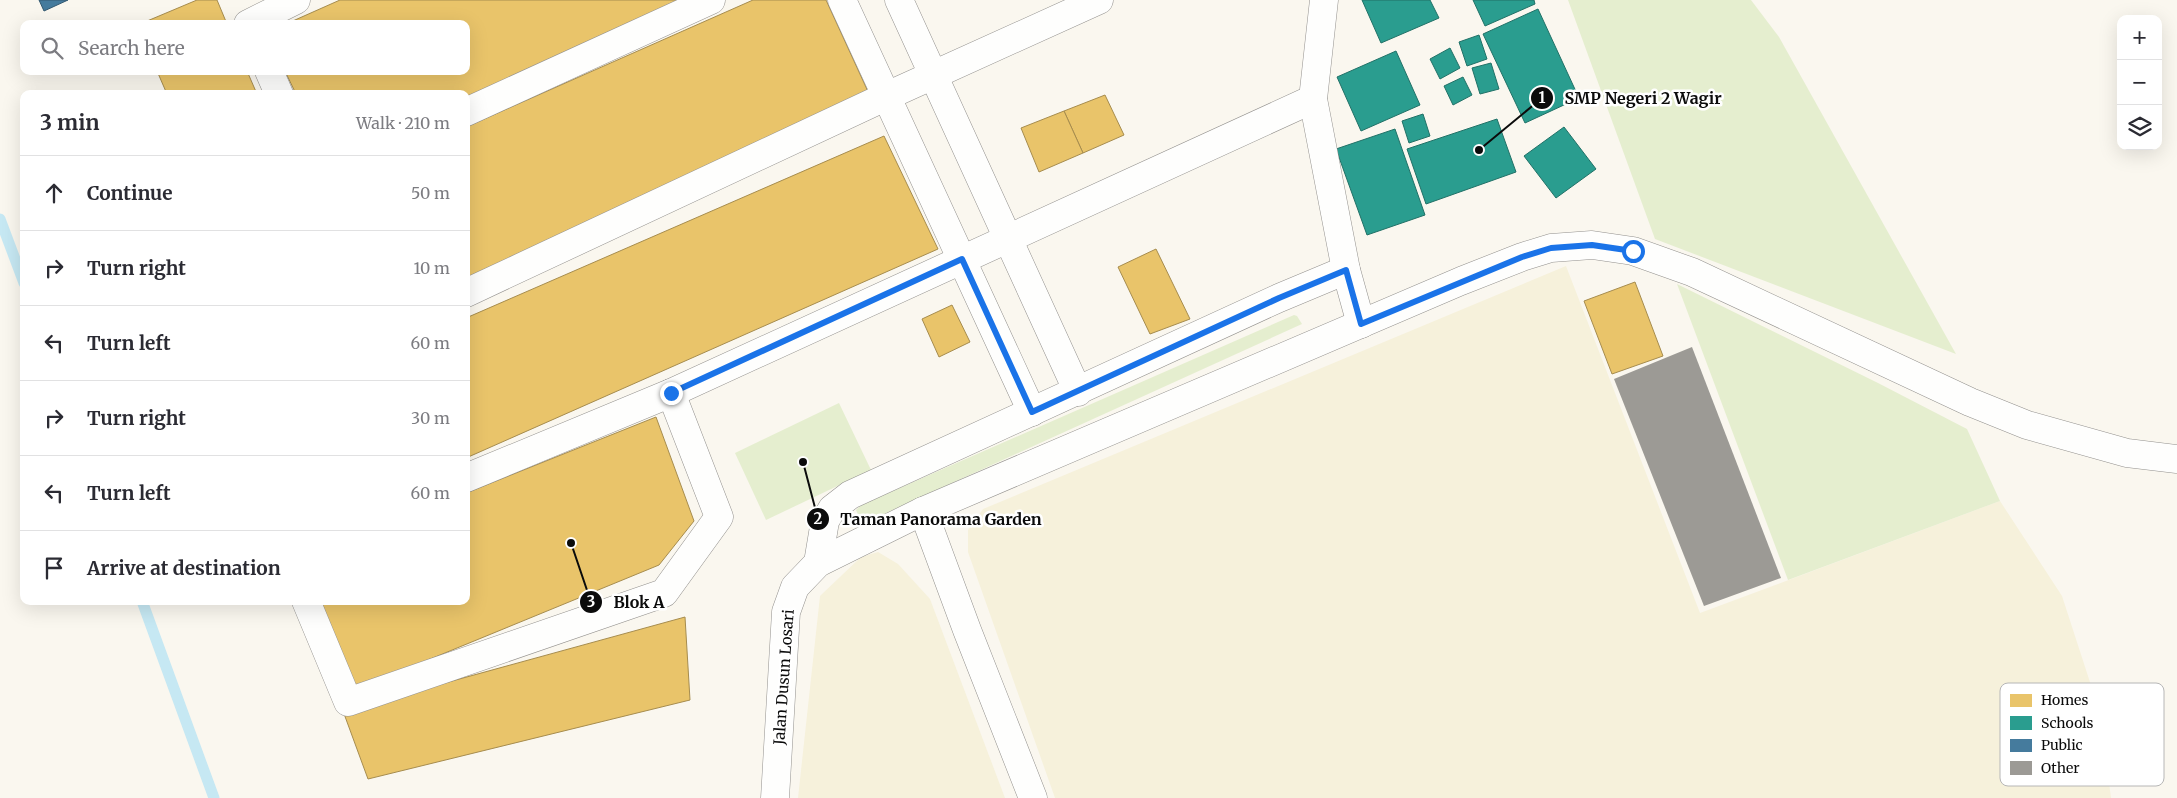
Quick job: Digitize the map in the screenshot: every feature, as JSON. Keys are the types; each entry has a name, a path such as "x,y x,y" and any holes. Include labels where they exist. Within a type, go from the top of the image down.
{"street":[{"path":"256,20 296,0"},
{"path":"470,110 711,0"},
{"path":"842,0 1032,412"},
{"path":"899,0 1078,392"},
{"path":"470,291 887,96 1099,0"},
{"path":"1324,0 1313,99 1346,270 1361,324"},
{"path":"271,75 277,90"},
{"path":"470,476 671,393 1313,99"},
{"name":"Jalan Dusun Losari","path":"775,798 786,612 795,586 818,563 923,512 1361,324 1504,264 1551,248 1592,245 1633,251 1692,272 1970,402 2028,425 2127,453 2177,459"},
{"path":"818,563 825,521 832,509 850,495 1078,392 1279,298 1346,270"},
{"path":"308,605 348,702 664,593 719,516 671,393"},
{"path":"923,512 1033,798"}],"shaded area":[{"path":"1566,266 1700,613 2000,501 2062,596 2090,683 2000,683 2000,786 2109,786 2111,798 1055,798 968,552 968,530 983,509"},
{"path":"878,552 898,564 930,599 1005,798 798,798 820,596 861,557"}],"green space":[{"path":"1568,0 1751,0 1779,37 1956,354 1655,239"},
{"path":"1677,284 1967,429 2000,501 1788,580"},
{"path":"1294,315 1297,316 1302,324 862,524 856,510 861,505"},
{"path":"839,403 871,470 766,520 735,453"}],"building: Homes":[{"path":"197,0 217,0 225,20 150,20"},
{"path":"340,0 680,0 470,98 470,90 294,90 287,75 470,75 470,20 295,20"},
{"path":"753,0 826,0 870,96 470,280 470,125"},
{"path":"159,75 249,75 255,90 165,90"},
{"path":"1105,95 1124,135 1083,153 1064,111"},
{"path":"1064,111 1083,153 1039,172 1021,128"},
{"path":"884,136 938,249 470,456 470,316"},
{"path":"1156,249 1190,319 1150,334 1118,267"},
{"path":"1635,282 1663,356 1612,374 1584,301"},
{"path":"952,305 970,342 939,357 922,319"},
{"path":"656,417 694,521 659,565 350,692 317,605 470,605 470,491"},
{"path":"685,617 690,700 368,779 343,711"}],"building: Schools":[{"path":"1362,0 1430,0 1439,18 1381,43"},
{"path":"1473,0 1534,0 1535,4 1485,26"},
{"path":"1538,9 1579,98 1525,123 1483,34"},
{"path":"1479,35 1487,59 1467,66 1459,42"},
{"path":"1450,48 1460,68 1440,79 1430,59"},
{"path":"1396,51 1420,105 1361,131 1337,77"},
{"path":"1491,63 1499,89 1480,94 1472,68"},
{"path":"1463,77 1472,95 1453,105 1444,86"},
{"path":"1423,114 1430,136 1409,143 1402,121"},
{"path":"1497,119 1516,172 1426,204 1407,149"},
{"path":"1564,127 1596,169 1556,198 1524,156"},
{"path":"1395,129 1425,215 1367,235 1336,149"}],"building: Public":[{"path":"39,0 68,0 44,11"}],"building: Other":[{"path":"1692,347 1781,578 1704,606 1614,379"}],"waterway":[{"path":"0,219 20,272"},
{"path":"143,605 214,798"}],"place":[{"name":"SMP Negeri 2 Wagir","path":"1479,150"},
{"name":"Taman Panorama Garden","path":"803,462"},
{"name":"Blok A","path":"571,543"}],"route":[{"path":"671,393 962,259 1032,412 1279,298 1346,270 1361,324 1461,281 1522,257 1551,248 1592,245 1633,251"}]}
